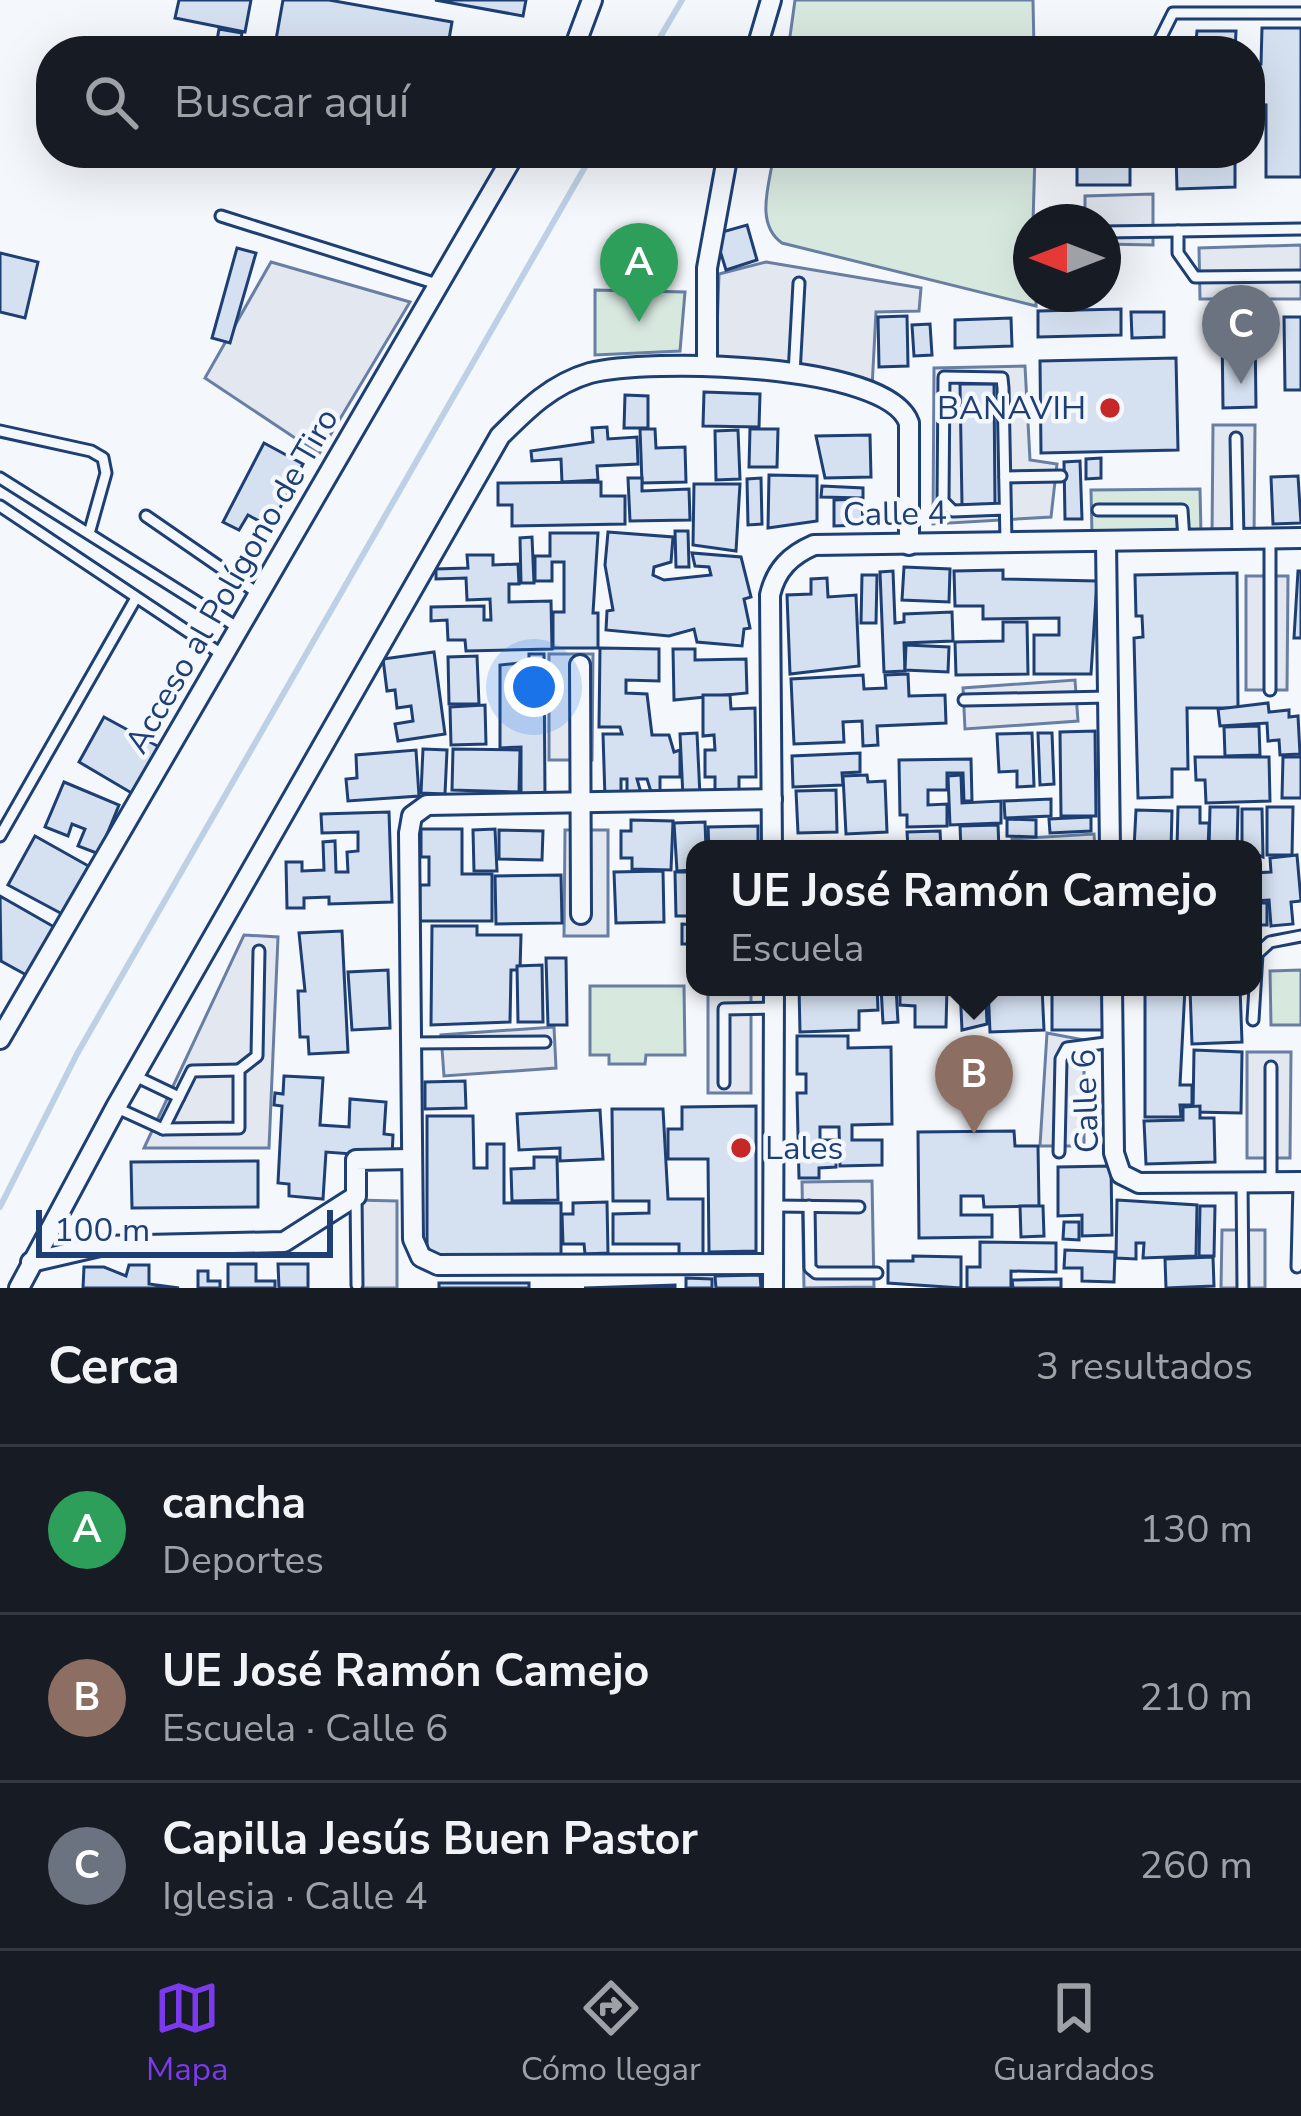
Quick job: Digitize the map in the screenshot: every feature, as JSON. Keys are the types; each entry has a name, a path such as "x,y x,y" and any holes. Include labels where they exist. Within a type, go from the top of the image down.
{"street":[{"path":"578,36 592,0"},
{"path":"760,36 771,0"},
{"name":"Acceso al Polígono de Tiro","path":"0,1039 507,168"},
{"path":"706,362 707,268 725,168"},
{"path":"19,1288 134,1075 500,436 540,396 590,373 706,362 794,374 884,396 905,411 909,544"},
{"name":"Calle 4","path":"772,840 773,579 796,553 814,544 1301,538"},
{"path":"1106,541 1110,840"},
{"path":"580,665 581,914"},
{"path":"772,799 427,805 412,816 411,1159 413,1239 421,1257 438,1265 773,1264"},
{"path":"773,1288 774,996"},
{"name":"Calle 6","path":"1112,996 1114,1153 1121,1174 1139,1183 1300,1182"},
{"path":"31,1262 100,1246 284,1242 356,1196 356,1160 411,1159"},
{"path":"553,1264 554,1288"}],"lane":[{"path":"1162,36 1173,13 1301,13"},
{"path":"221,216 442,286"},
{"path":"1121,232 1301,229"},
{"path":"1178,231 1178,253 1195,277 1301,276"},
{"path":"794,374 800,283"},
{"path":"1005,509 953,511 943,501 944,377 1002,378 1006,542"},
{"path":"0,431 91,451 103,458 106,473 90,530"},
{"path":"1236,438 1238,539"},
{"path":"1005,477 1061,476"},
{"path":"0,478 90,530 242,630"},
{"path":"0,506 223,655"},
{"path":"1098,510 1182,510 1184,540"},
{"path":"146,516 259,594"},
{"path":"1270,539 1270,690"},
{"path":"0,836 136,598"},
{"path":"964,700 1108,698"},
{"path":"1262,949 1270,942 1301,936"},
{"path":"163,1129 193,1071 239,1070 257,1056 259,951"},
{"path":"1253,1020 1254,996"},
{"path":"724,1083 724,1009 775,1008"},
{"path":"411,1043 545,1042"},
{"path":"1059,1152 1059,1068 1067,1048 1113,1042"},
{"path":"1271,1067 1271,1182"},
{"path":"116,1107 163,1129 239,1128 239,1070"},
{"path":"134,1075 179,1097"},
{"path":"1242,1182 1243,1288"},
{"path":"1297,1267 1300,1182"},
{"path":"356,1196 357,1285"},
{"path":"774,1206 859,1207"},
{"path":"808,1206 809,1256 816,1274 877,1273"}],"shaded area":[{"path":"795,0 1033,0 1034,36 790,36"},
{"path":"771,168 1035,168 1034,204 1013,204 1013,300 782,243 773,235 766,214"},
{"path":"1153,194 1153,245 1121,244 1121,204 1085,204 1085,196"},
{"path":"1301,245 1301,299 1200,299 1199,248"},
{"path":"271,262 410,302 319,454 205,378"},
{"path":"766,262 921,288 919,311 876,312 872,388 716,358 719,274"},
{"path":"595,290 685,292 680,351 595,355"},
{"path":"1025,366 1030,460 1057,464 1051,517 933,524 934,368"},
{"path":"1213,425 1255,425 1254,539 1212,539"},
{"path":"1200,489 1201,534 1092,535 1091,490"},
{"path":"1246,576 1288,576 1287,690 1246,690"},
{"path":"549,654 593,654 592,760 549,760"},
{"path":"1075,680 1078,721 965,729 963,688"},
{"path":"565,830 608,830 608,936 564,936"},
{"path":"1094,834 1094,840 1012,840"},
{"path":"244,935 278,937 269,1148 144,1148"},
{"path":"1301,970 1301,1025 1271,1025 1270,971"},
{"path":"590,986 684,986 685,1055 646,1055 645,1064 609,1064 609,1055 590,1055"},
{"path":"708,996 751,996 751,1093 708,1093"},
{"path":"554,1027 556,1068 444,1076 441,1035"},
{"path":"1047,1033 1084,1040 1084,1146 1040,1146"},
{"path":"1247,1052 1291,1052 1290,1158 1247,1158"},
{"path":"872,1181 874,1287 804,1288 802,1182"},
{"path":"354,1200 397,1201 397,1288 354,1288"},
{"path":"1222,1230 1265,1230 1265,1288 1221,1288"}],"building":[{"path":"179,0 251,0 245,32 175,18"},
{"path":"283,0 329,0 452,22 450,36 277,36"},
{"path":"435,0 526,0 523,16"},
{"path":"1262,28 1301,28 1301,177 1266,177"},
{"path":"219,29 242,33 242,36 218,36"},
{"path":"1197,31 1236,31 1236,36 1196,36"},
{"path":"1077,168 1130,168 1130,185 1077,185"},
{"path":"1176,168 1235,168 1235,187 1177,189"},
{"path":"747,225 757,260 726,270 715,234"},
{"path":"237,248 256,253 230,343 212,338"},
{"path":"0,253 38,262 25,318 0,312"},
{"path":"1038,312 1121,312 1121,335 1038,337"},
{"path":"1131,312 1164,312 1164,337 1132,338"},
{"path":"907,316 908,366 879,367 878,317"},
{"path":"1284,317 1301,317 1301,390 1285,390"},
{"path":"1011,318 1012,346 955,348 955,320"},
{"path":"930,324 932,355 914,356 912,325"},
{"path":"1222,329 1255,329 1256,407 1223,408"},
{"path":"1176,358 1178,450 1041,453 1040,361"},
{"path":"960,384 994,384 995,505 962,505"},
{"path":"704,392 760,394 759,427 703,426"},
{"path":"625,395 648,396 648,428 624,428"},
{"path":"607,427 608,439 637,437 638,464 597,466 598,480 562,482 561,459 532,461 531,451 593,442 592,428"},
{"path":"640,429 655,429 656,448 685,447 686,482 642,483"},
{"path":"750,429 778,429 777,467 749,467"},
{"path":"738,430 740,479 716,480 715,431"},
{"path":"870,435 871,477 825,478 816,436"},
{"path":"264,443 303,464 270,527 248,515 239,530 223,522"},
{"path":"1101,458 1101,478 1086,479 1086,459"},
{"path":"1080,461 1082,519 1065,519 1064,462"},
{"path":"769,475 817,476 817,521 768,528"},
{"path":"1298,476 1301,523 1273,524 1271,477"},
{"path":"628,478 642,478 642,491 689,489 690,520 630,521"},
{"path":"761,478 762,524 748,525 747,479"},
{"path":"601,482 601,496 625,496 625,524 512,526 512,505 498,505 498,483"},
{"path":"694,484 740,484 736,551 693,545"},
{"path":"822,486 863,488 863,498 821,497"},
{"path":"862,499 863,525 834,526 834,500"},
{"path":"675,531 688,531 689,567 676,567"},
{"path":"608,532 673,537 671,562 654,567 653,575 664,580 711,575 709,567 695,566 692,553 741,557 751,597 744,599 750,628 744,629 742,646 697,642 694,629 669,636 606,630 607,611 613,610 605,565"},
{"path":"550,533 598,533 593,613 598,613 598,648 553,648 553,612 564,612 564,562 552,562 552,581 535,581 535,556 550,556"},
{"path":"532,537 534,583 521,583 520,538"},
{"path":"467,555 493,555 493,565 518,564 519,584 509,584 509,602 551,601 552,649 466,651 465,640 448,640 447,620 431,621 431,607 484,606 484,620 491,620 490,599 467,600 466,578 436,579 436,569 468,568"},
{"path":"904,567 950,569 949,602 902,600"},
{"path":"1003,570 1003,579 1097,581 1091,674 1034,674 1034,635 1059,635 1059,618 983,619 983,606 955,606 954,571"},
{"path":"893,571 895,623 904,622 904,614 952,612 953,641 904,643 905,671 884,672 880,572"},
{"path":"1298,571 1301,638 1294,638"},
{"path":"1237,573 1238,708 1187,708 1188,769 1172,769 1172,797 1138,798 1134,638 1143,637 1142,616 1136,616 1135,575"},
{"path":"862,575 877,575 876,623 861,623"},
{"path":"827,578 828,597 856,595 859,666 790,674 787,595 811,594 811,579"},
{"path":"1003,622 1027,622 1028,674 956,675 955,642 1003,641"},
{"path":"906,645 949,647 948,672 905,670"},
{"path":"600,648 659,649 659,681 626,680 626,693 647,694 652,735 669,735 674,752 680,750 680,777 660,777 660,793 652,795 647,779 637,779 641,793 627,797 627,779 621,779 621,798 605,798 603,734 622,734 620,727 599,727"},
{"path":"673,649 695,649 695,660 746,659 747,693 674,700"},
{"path":"434,652 445,734 398,741 395,724 413,721 411,706 397,708 395,690 387,691 383,659"},
{"path":"529,654 544,654 545,797 521,797 521,747 500,748 500,665 529,662"},
{"path":"477,656 479,704 449,704 448,657"},
{"path":"908,674 909,696 945,695 946,723 877,726 878,745 863,746 862,721 843,722 844,742 794,744 791,679 863,675 864,689 886,688 885,675"},
{"path":"703,695 730,695 731,709 755,708 756,777 739,777 739,795 715,795 715,777 705,777 705,750 715,750 714,735 703,736"},
{"path":"1268,703 1269,712 1289,710 1289,717 1298,716 1300,754 1280,755 1279,740 1268,741 1267,723 1220,726 1218,709"},
{"path":"485,705 486,744 451,745 450,707"},
{"path":"104,717 161,748 135,795 79,762"},
{"path":"1259,726 1260,755 1225,756 1224,727"},
{"path":"1095,731 1096,816 1061,816 1060,732"},
{"path":"697,733 700,796 683,797 680,734"},
{"path":"1032,733 1034,786 1017,787 1017,771 999,772 997,734"},
{"path":"1038,733 1052,733 1054,784 1040,785"},
{"path":"423,749 447,750 445,794 421,793"},
{"path":"453,749 520,750 519,792 452,790"},
{"path":"416,750 419,796 348,801 346,779 357,778 356,755"},
{"path":"860,753 860,772 842,773 843,785 793,787 792,756"},
{"path":"1195,757 1269,757 1270,801 1206,803 1205,780 1196,780"},
{"path":"1283,757 1301,757 1301,798 1282,798"},
{"path":"971,759 972,801 964,801 963,773 947,773 947,790 928,790 928,805 947,804 947,826 907,827 907,815 900,815 899,760"},
{"path":"867,775 868,782 885,781 887,832 846,834 843,776"},
{"path":"961,775 962,803 1001,801 1001,823 950,825 948,776"},
{"path":"64,782 119,805 99,854 78,846 85,829 72,824 68,836 45,827"},
{"path":"836,790 837,832 798,833 796,791"},
{"path":"1051,799 1051,816 1005,818 1004,801"},
{"path":"1178,807 1200,807 1200,823 1209,823 1208,840 1177,840"},
{"path":"1210,807 1238,807 1237,840 1209,840"},
{"path":"1267,807 1293,807 1292,855 1267,855"},
{"path":"1242,809 1262,809 1263,857 1262,840 1242,840"},
{"path":"1136,810 1172,811 1171,840 1134,840"},
{"path":"389,812 392,902 329,904 329,897 304,898 304,908 287,908 286,862 302,862 302,871 324,870 323,842 335,841 336,872 348,872 347,852 358,851 358,832 322,833 321,814"},
{"path":"1091,817 1091,831 1050,833 1049,819"},
{"path":"1007,819 1036,820 1036,837 1007,836"},
{"path":"631,820 673,821 671,870 632,869 632,858 621,858 621,831 631,831"},
{"path":"705,822 706,840 686,840 686,870 677,871 674,823"},
{"path":"998,825 999,840 961,840 960,826"},
{"path":"758,826 758,840 709,840 708,827"},
{"path":"421,829 462,829 462,874 492,874 492,921 420,921 420,885 429,885 429,857 421,857"},
{"path":"495,829 497,871 474,871 473,830"},
{"path":"499,830 543,831 542,860 499,859"},
{"path":"940,831 940,840 908,840 907,832"},
{"path":"35,836 92,868 66,916 8,885"},
{"path":"1297,855 1301,901 1291,902 1293,924 1271,926 1269,900 1262,900 1262,872 1271,872 1270,858"},
{"path":"663,871 664,922 616,923 614,872"},
{"path":"675,872 686,872 686,916 676,916"},
{"path":"561,875 562,923 496,924 495,876"},
{"path":"0,896 56,928 30,977 1,961"},
{"path":"1262,903 1267,903 1267,925 1262,925"},
{"path":"432,926 477,926 477,935 521,935 520,970 511,970 510,1022 431,1025"},
{"path":"342,931 348,1052 309,1054 308,1037 300,1037 298,991 305,991 299,933"},
{"path":"546,958 566,958 567,1025 548,1025"},
{"path":"542,965 543,1022 518,1022 517,966"},
{"path":"388,970 390,1028 352,1030 348,972"},
{"path":"799,996 877,996 878,1010 859,1011 859,1030 800,1032"},
{"path":"882,996 897,996 898,1022 883,1023"},
{"path":"900,996 947,996 946,1027 915,1027 915,1006 900,1005"},
{"path":"960,996 986,999 987,1024 962,1030"},
{"path":"988,996 1042,996 1044,1030 990,1032"},
{"path":"1052,996 1103,996 1104,1030 1052,1030"},
{"path":"1145,996 1185,996 1180,1085 1192,1085 1192,1105 1180,1105 1181,1117 1145,1117"},
{"path":"1190,996 1240,996 1242,1042 1192,1044"},
{"path":"797,1036 848,1036 848,1048 891,1047 892,1124 852,1125 852,1140 882,1140 882,1165 840,1166 839,1127 820,1127 820,1140 836,1140 836,1167 819,1168 819,1178 799,1178 797,1093 806,1093 806,1074 797,1074"},
{"path":"1194,1050 1242,1052 1241,1113 1193,1112"},
{"path":"284,1076 323,1078 320,1125 349,1127 350,1099 386,1102 384,1134 393,1135 392,1157 326,1152 323,1199 289,1196 289,1184 278,1183 282,1106 274,1105 275,1093 283,1094"},
{"path":"465,1081 466,1108 425,1109 425,1082"},
{"path":"756,1106 756,1251 709,1252 708,1159 668,1159 668,1129 682,1129 682,1107"},
{"path":"1200,1106 1200,1118 1214,1118 1215,1162 1146,1164 1144,1121 1183,1120 1183,1107"},
{"path":"612,1109 663,1109 668,1199 703,1199 703,1254 679,1254 679,1244 613,1244 613,1214 649,1213 649,1201 613,1201"},
{"path":"600,1110 603,1159 560,1161 560,1148 519,1150 517,1114"},
{"path":"427,1116 473,1116 474,1168 487,1168 487,1144 504,1144 504,1203 561,1203 561,1254 427,1255"},
{"path":"1014,1131 1015,1146 1038,1146 1039,1206 984,1207 983,1196 961,1196 961,1215 992,1215 992,1237 919,1238 918,1132"},
{"path":"534,1157 557,1157 558,1200 512,1201 511,1169 534,1168"},
{"path":"258,1161 258,1207 132,1208 131,1162"},
{"path":"1111,1166 1112,1235 1082,1236 1082,1215 1058,1216 1058,1167"},
{"path":"1117,1200 1197,1205 1196,1256 1143,1258 1144,1243 1136,1243 1136,1259 1116,1258"},
{"path":"607,1202 608,1253 585,1254 584,1244 563,1244 562,1214 573,1214 573,1203"},
{"path":"1020,1206 1043,1206 1044,1236 1021,1237"},
{"path":"1200,1206 1215,1206 1214,1256 1199,1256"},
{"path":"1064,1222 1079,1222 1079,1240 1063,1239"},
{"path":"980,1242 1056,1243 1056,1272 1011,1271 1011,1288 967,1288 967,1267 980,1267"},
{"path":"1065,1250 1115,1252 1114,1282 1082,1281 1082,1268 1064,1268"},
{"path":"913,1256 961,1257 961,1288 888,1283 888,1261 913,1261"},
{"path":"1213,1257 1214,1286 1166,1288 1165,1259"},
{"path":"228,1264 256,1264 256,1281 275,1281 275,1288 228,1288"},
{"path":"278,1264 308,1264 308,1288 279,1288"},
{"path":"129,1265 149,1265 149,1284 179,1288 83,1288 84,1267 104,1267 126,1276"},
{"path":"198,1271 208,1271 208,1281 220,1281 220,1288 198,1288"},
{"path":"760,1275 761,1288 716,1288 715,1276"},
{"path":"686,1278 712,1279 712,1288 686,1288"},
{"path":"1061,1279 1061,1288 1013,1288 1012,1280"},
{"path":"439,1283 529,1283 529,1288 439,1288"},
{"path":"675,1285 675,1288 584,1288"}],"waterway":[{"path":"661,36 682,0"},
{"path":"0,1207 77,1054 584,168"}],"place":[{"name":"cancha","path":"639,322"},
{"name":"Capilla Jesús Buen Pastor","path":"1241,384"},
{"name":"BANAVIH","path":"1110,408"},
{"name":"UE José Ramón Camejo","path":"974,1134"},
{"name":"Lales","path":"741,1148"}]}
